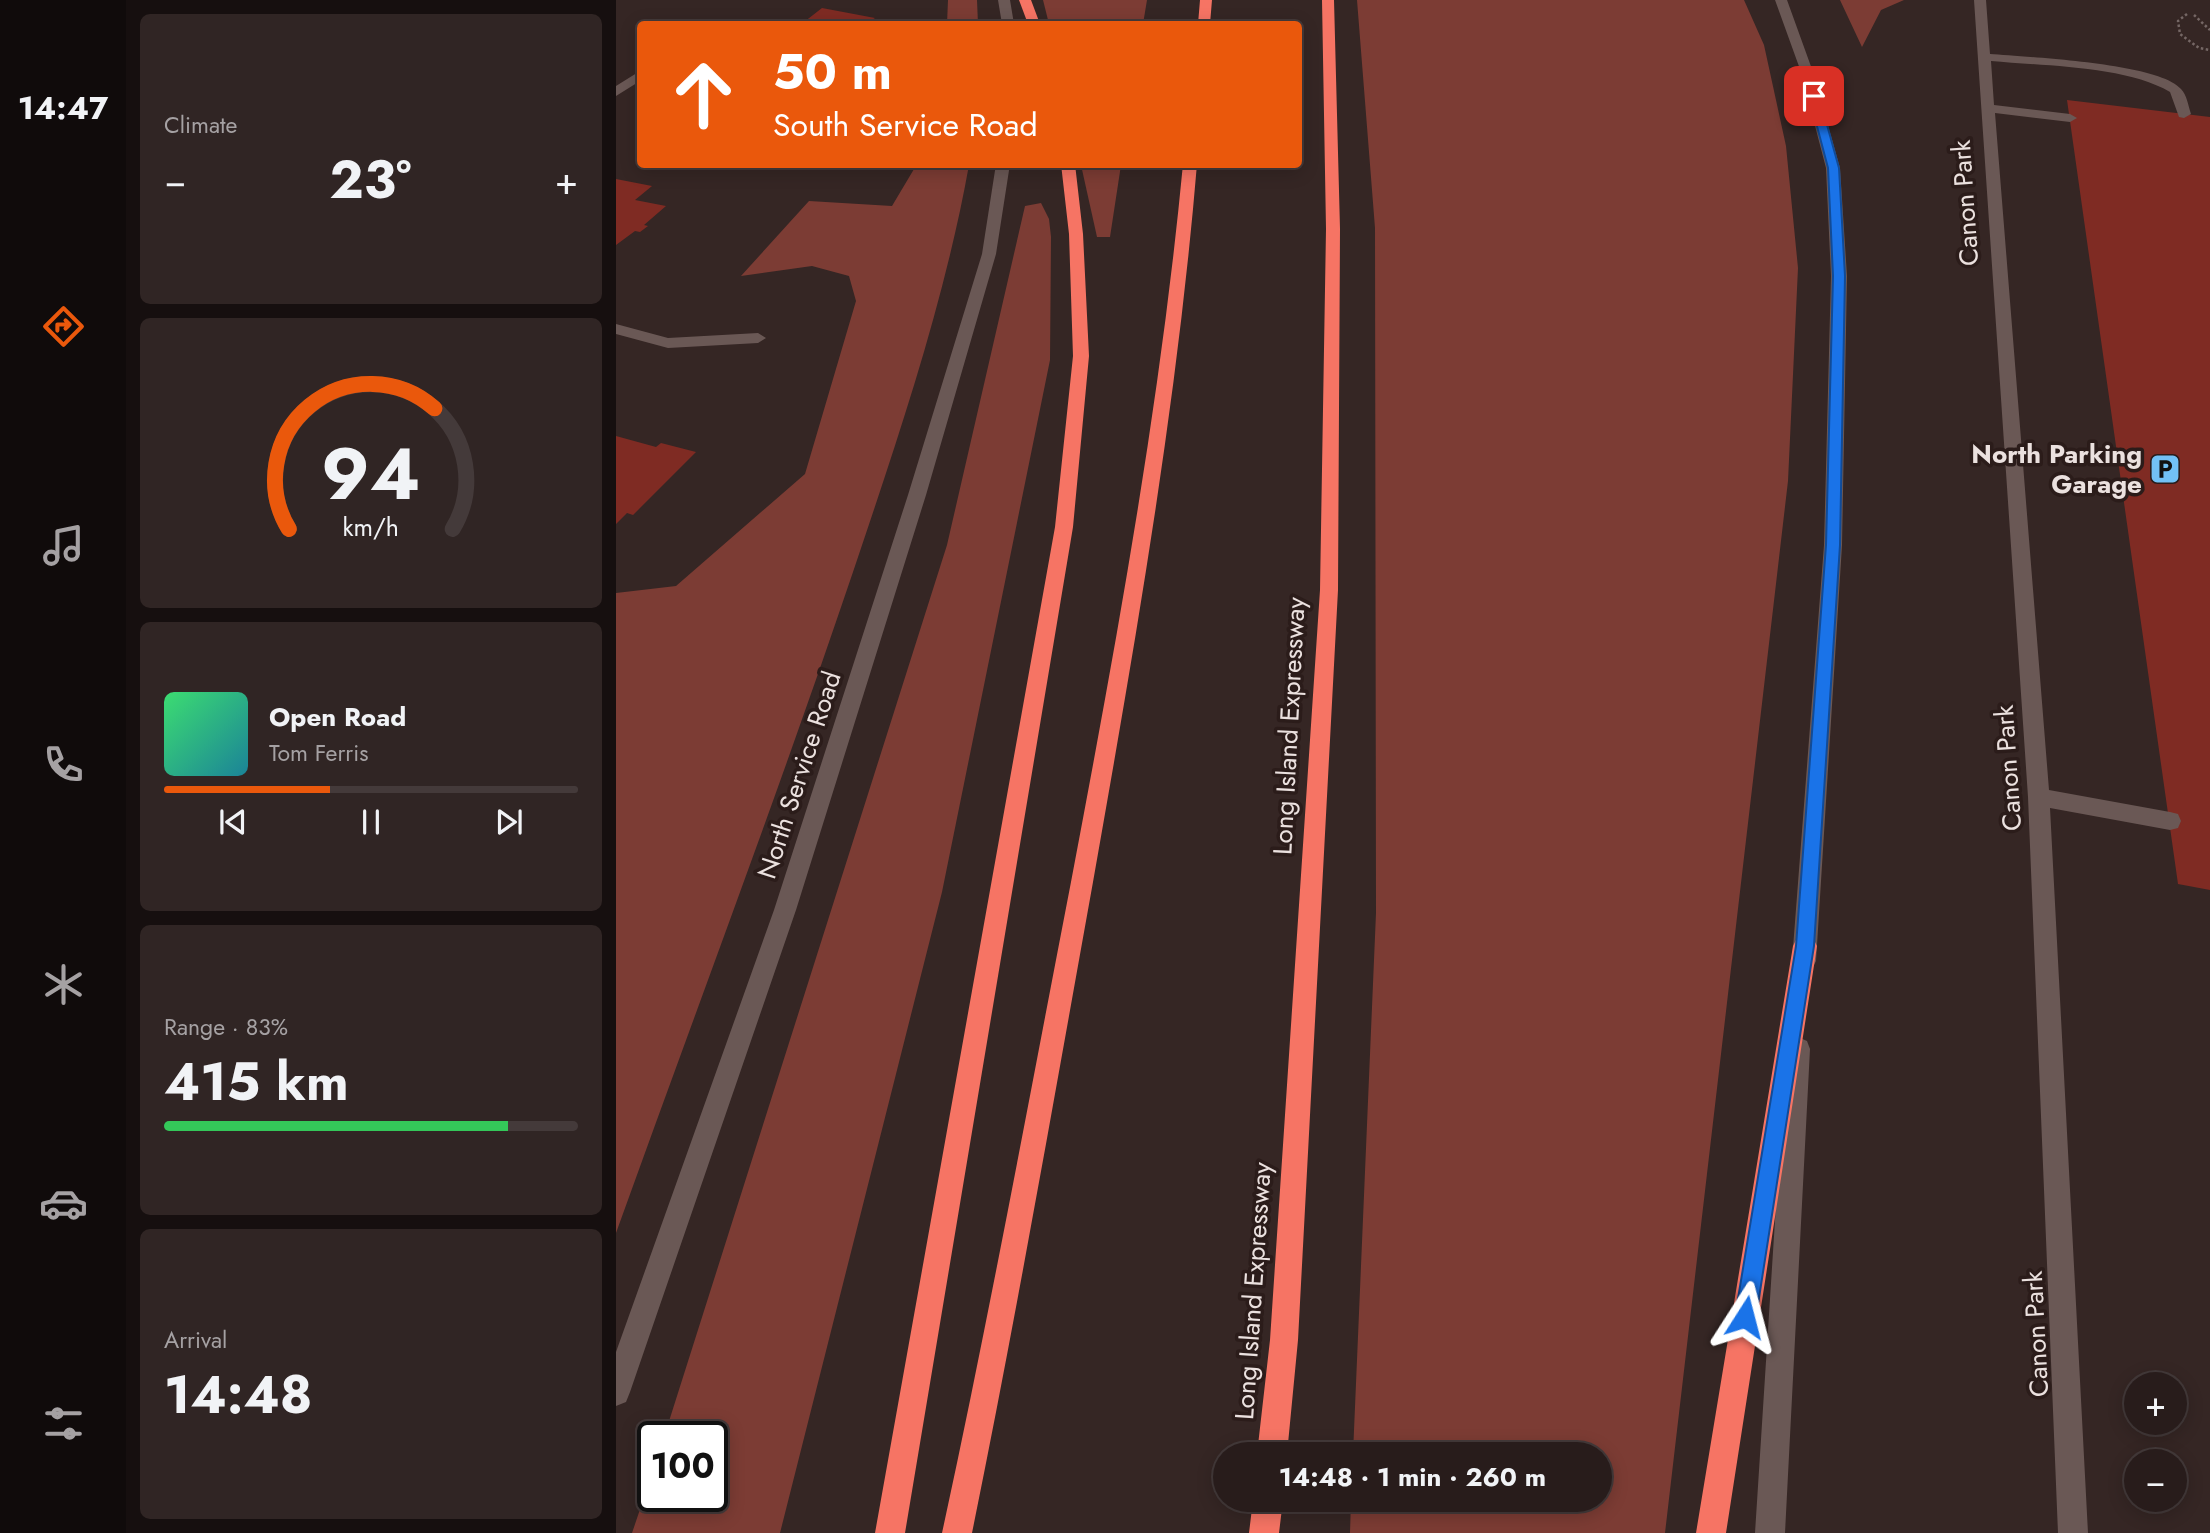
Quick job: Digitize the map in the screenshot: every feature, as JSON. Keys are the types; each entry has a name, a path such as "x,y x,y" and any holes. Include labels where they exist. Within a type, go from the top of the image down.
{"highway":[{"path":"1025,0 1033,21"},
{"path":"1204,21 1206,0"},
{"name":"Long Island Expressway","path":"1273,1442 1284,1340 1329,590 1333,229 1328,0"},
{"path":"890,1533 1064,527 1081,356 1076,234 1068,168"},
{"path":"957,1533 1002,1320 1135,592 1190,168"},
{"path":"1711,1533 1805,946"},
{"path":"1264,1533 1267,1512"}],"main road":[{"path":"1004,0 1008,21"},
{"path":"1770,1533 1805,946 1833,545 1839,276 1833,168 1807,72 1781,0"},
{"name":"Canon Park","path":"1980,0 2039,797 2073,1533"},
{"path":"1985,57 2136,74 2162,80 2177,90 2184,114"},
{"path":"616,92 637,77"},
{"path":"1986,108 2070,118"},
{"name":"North Service Road","path":"616,1392 785,910 917,495 989,254 1002,168"},
{"path":"616,329 668,343 758,338"},
{"path":"2039,797 2170,821"}],"path":[{"path":"2187,14 2178,21 2180,34 2199,48 2210,50"},
{"path":"2194,15 2210,30"}],"shaded area":[{"path":"948,0 977,0 978,21 947,21"},
{"path":"1043,0 1147,0 1144,21 1048,21"},
{"path":"1357,0 1744,0 1764,45 1786,146 1798,268 1788,481 1665,1533 1350,1533 1351,1512 1612,1512 1612,1442 1354,1442 1376,913 1375,228"},
{"path":"1840,0 1904,0 1881,10 1862,47"},
{"path":"915,168 968,168 947,268 887,471 766,821 616,1233 616,593 676,586 805,474 856,301 849,276 812,266 741,276 809,201 892,206"},
{"path":"1082,168 1121,168 1110,237 1097,237"},
{"path":"1041,203 1049,219 1050,360 942,892 780,1533 632,1533 639,1512 728,1512 728,1421 669,1421 947,545 1025,206"}],"building":[{"path":"822,8 875,18 870,21 805,21"},
{"name":"North Parking Garage","path":"2067,100 2210,117 2210,890 2178,884"},
{"path":"616,179 652,186 635,200 666,206 644,225 648,226 640,232 635,231 616,245"},
{"path":"616,436 656,447 661,443 696,452 633,515 627,513 616,524"}],"place":[{"name":"North Parking Garage","path":"2165,469"}],"route":[{"path":"1745,1317 1805,946 1833,545 1839,276 1833,168 1814,96"}]}
